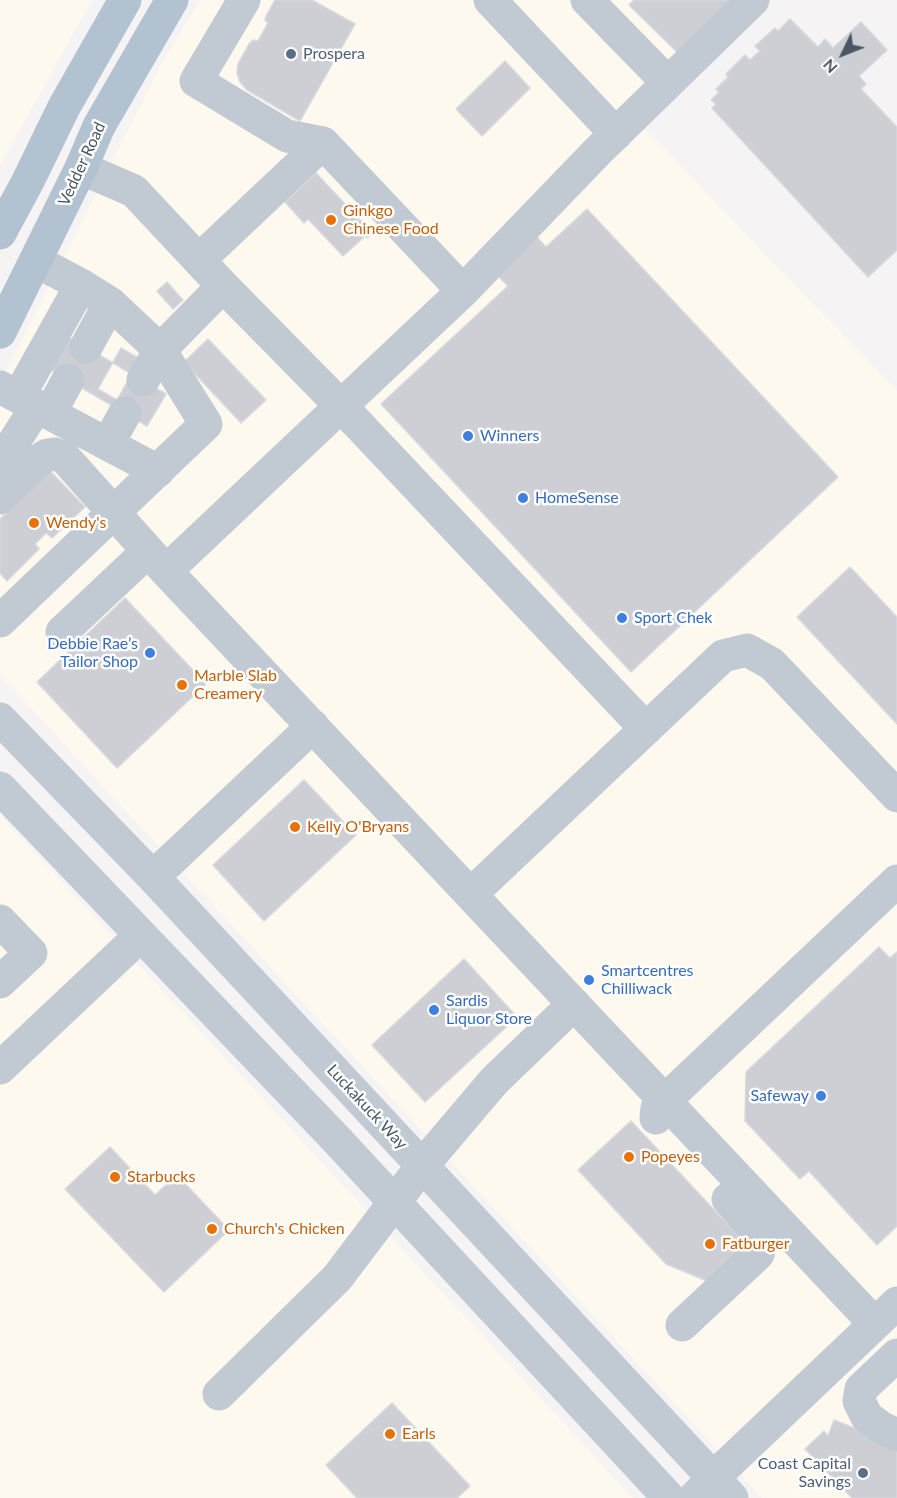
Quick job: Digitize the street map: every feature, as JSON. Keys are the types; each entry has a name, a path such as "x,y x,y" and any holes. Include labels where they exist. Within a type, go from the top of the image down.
{"main road":[{"path":"0,233 64,107 125,0"},
{"name":"Vedder Road","path":"0,332 81,168 99,126 172,0"}],"street":[{"path":"244,0 196,81 314,152 463,291"},
{"path":"490,0 616,134"},
{"path":"587,0 668,83"},
{"path":"62,632 157,561 341,406 463,291 616,134 753,0"},
{"path":"199,260 314,152"},
{"path":"314,152 321,164 396,245"},
{"path":"81,168 134,191 646,729"},
{"path":"0,621 206,424 160,350 110,303 36,261"},
{"path":"0,464 26,400 81,285"},
{"path":"143,381 160,350 223,286"},
{"path":"86,347 110,303"},
{"path":"26,400 68,380"},
{"path":"26,400 158,471"},
{"path":"108,444 125,413"},
{"path":"0,498 47,455 55,454 65,459 113,514 665,1100 886,1313 713,1491"},
{"path":"471,894 723,656 747,650 772,664 897,796"},
{"name":"Luckakuck Way","path":"0,719 153,877 422,1166 713,1491"},
{"path":"153,877 313,726"},
{"path":"0,788 328,1130 669,1498"},
{"path":"682,1325 758,1254 761,1243 754,1227 660,1126 656,1117 657,1108 897,881"},
{"path":"0,921 31,953 0,982"},
{"path":"0,1068 140,936"},
{"path":"219,1394 337,1278 422,1166 494,1081 574,1004"},
{"path":"897,1355 861,1389 860,1401 867,1417 897,1435"}],"shaded area":[{"path":"0,0 92,0 0,166"},
{"name":"Smartcentres Chilliwack","path":"200,0 736,0 625,108 897,391 897,1498 762,1498 0,675 0,383 165,57"},
{"path":"0,815 633,1498 0,1498"}],"building":[{"name":"Prospera","path":"275,0 312,0 355,24 300,121 247,90 240,82 237,73 238,64 249,44 253,40 258,41 268,23 265,20 266,16"},
{"path":"634,0 733,0 679,54 629,5"},
{"path":"790,19 818,47 825,39 833,48 861,22 887,50 859,76 866,84 861,89 897,127 897,250 868,277 712,108 716,104 711,100 719,92 716,89 728,77 726,74 745,55 750,60 760,51 755,46 775,28 778,31"},
{"path":"505,61 530,88 482,136 456,109"},
{"path":"316,173 373,234 367,238 365,236 343,256 308,219 304,223 285,202"},
{"path":"587,209 838,477 631,672 381,404 508,286 494,272 534,234 546,247"},
{"path":"167,282 183,300 173,309 157,291"},
{"path":"60,332 166,394 147,426 41,364"},
{"path":"208,339 266,400 241,423 184,362"},
{"path":"121,348 140,359 117,400 98,389"},
{"name":"Wendy's","path":"50,471 85,507 52,538 46,533 35,544 39,549 7,581 0,573 0,519"},
{"path":"850,567 897,617 897,724 797,617"},
{"path":"125,598 206,684 117,768 37,682"},
{"path":"304,780 356,835 264,921 213,865"},
{"name":"Safeway","path":"879,947 890,958 897,952 897,1226 877,1245 809,1171 800,1179 745,1121 746,1072"},
{"path":"464,959 517,1017 425,1102 372,1045"},
{"path":"631,1121 747,1245 707,1281 666,1264 578,1170"},
{"path":"110,1147 155,1195 177,1175 229,1230 164,1292 65,1189"},
{"name":"Earls","path":"392,1403 470,1486 457,1498 357,1498 326,1465"},
{"name":"Coast Capital Savings","path":"834,1420 897,1445 897,1498 852,1498 805,1449 824,1431 828,1436"}],"place":[{"name":"Prospera","path":"291,54"},
{"name":"Ginkgo Chinese Food","path":"331,220"},
{"name":"Winners","path":"468,436"},
{"name":"HomeSense","path":"523,498"},
{"name":"Wendy's","path":"34,523"},
{"name":"Sport Chek","path":"622,618"},
{"name":"Debbie Rae’s Tailor Shop","path":"150,653"},
{"name":"Marble Slab Creamery","path":"182,685"},
{"name":"Kelly O'Bryans","path":"295,827"},
{"name":"Smartcentres Chilliwack","path":"589,980"},
{"name":"Sardis Liquor Store","path":"434,1010"},
{"name":"Safeway","path":"821,1096"},
{"name":"Popeyes","path":"629,1157"},
{"name":"Starbucks","path":"115,1177"},
{"name":"Church's Chicken","path":"212,1229"},
{"name":"Fatburger","path":"710,1244"},
{"name":"Earls","path":"390,1434"},
{"name":"Coast Capital Savings","path":"863,1473"}]}
